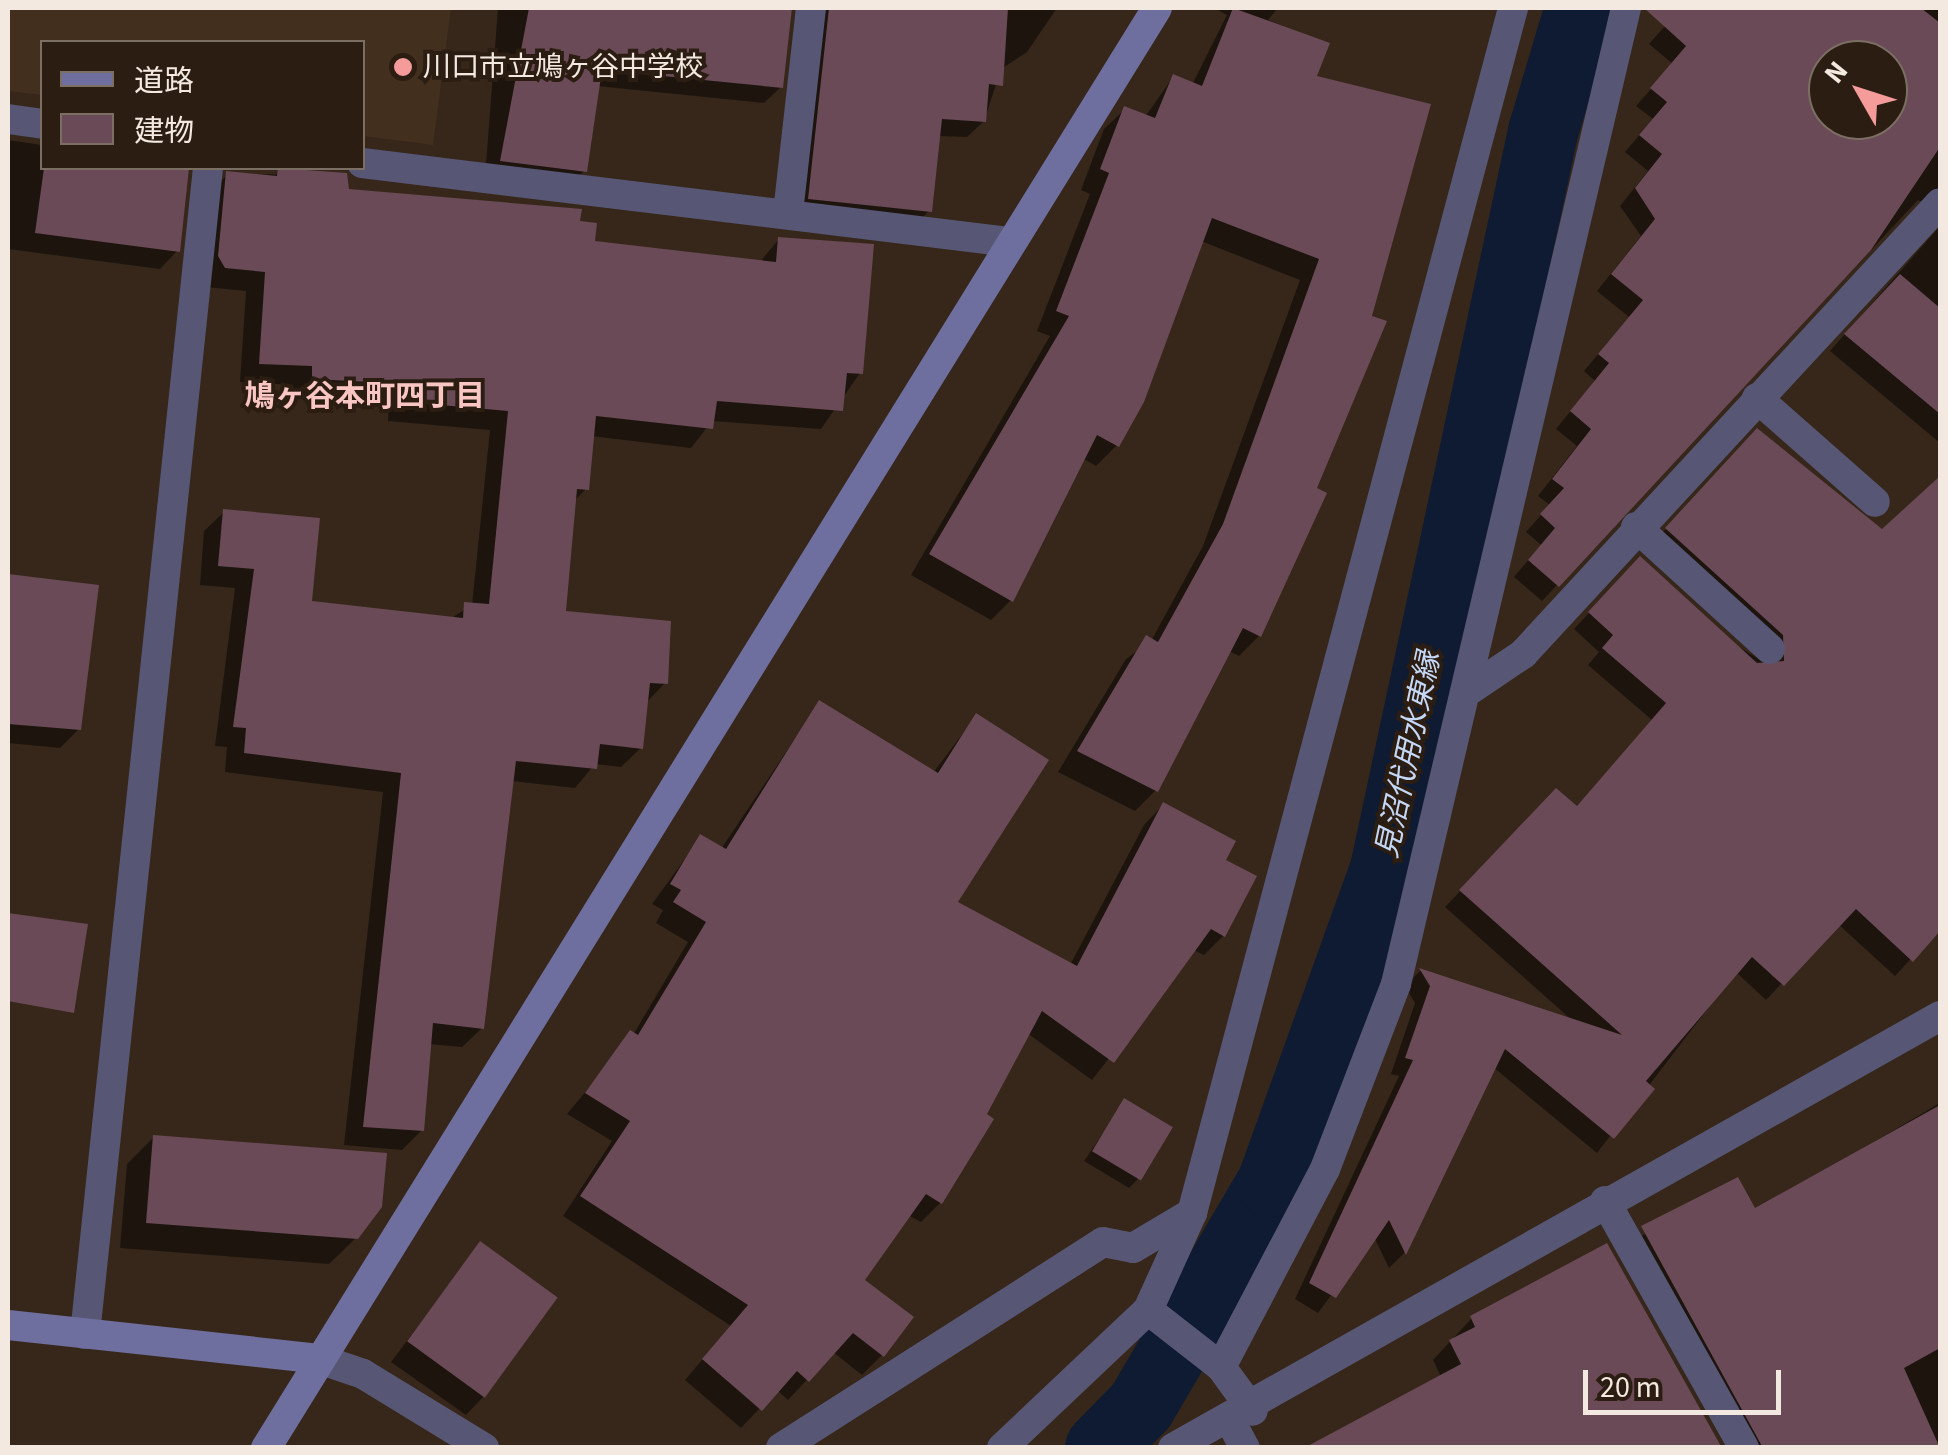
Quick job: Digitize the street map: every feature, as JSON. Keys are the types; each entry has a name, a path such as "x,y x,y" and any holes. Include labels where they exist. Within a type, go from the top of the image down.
{"street":[{"path":"788,213 811,8"},
{"path":"266,1448 1157,8"},
{"path":"1002,1448 1148,1310 1192,1213 1513,8"},
{"path":"1222,1367 1365,1079 1471,689 1626,8"},
{"path":"8,119 40,124"},
{"path":"365,162 1010,242"},
{"path":"86,1334 208,170"},
{"path":"1471,689 1524,654 1636,528 1940,204"},
{"path":"1757,398 1875,502"},
{"path":"1636,528 1770,649"},
{"path":"1174,1448 1243,1427 1606,1201 1940,1016"},
{"path":"1606,1201 1744,1448"},
{"path":"781,1448 1103,1242 1133,1248 1192,1213"},
{"path":"1148,1310 1222,1367 1243,1427"},
{"path":"8,1325 319,1359 362,1374 484,1448"}],"shaded area":[{"name":"川口市立鳩ヶ谷中学校","path":"8,8 451,8 433,145 365,136 365,40 40,40 40,95 8,91"}],"building":[{"path":"529,8 792,8 783,88 602,70 587,172 500,161"},
{"path":"829,8 1008,8 1003,86 989,84 986,122 942,119 932,212 808,199"},
{"path":"1233,8 1330,43 1317,76 1431,104 1372,316 1387,321 1317,488 1327,493 1261,637 1243,628 1158,792 1077,751 1146,635 1158,642 1223,524 1319,259 1212,218 1144,402 1119,447 1097,435 1013,602 929,554 1069,316 1056,311 1109,173 1100,169 1124,106 1155,118 1173,74 1202,86"},
{"path":"1644,8 1921,8 1940,23 1940,147 1871,250 1559,587 1528,560 1555,528 1540,514 1564,488 1552,479 1591,429 1570,411 1609,363 1598,354 1643,300 1611,274 1655,219 1635,188 1662,154 1639,135 1667,102 1650,88 1686,46"},
{"path":"44,170 189,170 180,252 35,233"},
{"path":"278,170 347,173 349,189 582,209 580,221 597,223 595,241 776,262 778,237 874,244 863,374 847,373 843,411 717,401 713,429 596,416 589,490 577,489 566,611 671,621 668,684 650,683 643,749 600,744 597,769 516,761 484,1029 433,1023 424,1131 363,1127 401,773 244,753 246,728 233,727 254,569 218,566 223,509 320,518 312,601 463,618 464,602 489,604 508,411 406,402 408,384 312,379 312,366 259,364 265,272 225,268 218,256 226,171 277,176"},
{"path":"1900,274 1940,308 1940,414 1844,334"},
{"path":"1757,428 1882,529 1940,476 1940,931 1913,962 1856,909 1784,986 1752,957 1646,1081 1655,1089 1614,1139 1505,1049 1406,1255 1389,1220 1336,1298 1309,1283 1413,1060 1405,1058 1430,986 1419,968 1622,1035 1459,890 1556,788 1577,806 1666,703 1602,648 1613,635 1588,612 1640,556 1757,663 1784,661 1783,635 1665,528"},
{"path":"8,574 99,585 81,730 8,724"},
{"path":"819,700 938,773 976,713 1049,760 958,902 1077,966 1163,802 1236,841 1226,860 1257,876 1225,937 1211,929 1114,1063 1042,1011 987,1114 994,1119 942,1204 926,1194 865,1280 914,1317 884,1357 853,1333 809,1382 797,1371 762,1411 702,1359 748,1305 580,1196 630,1121 585,1093 630,1030 638,1035 706,922 673,902 681,890 670,884 700,834 726,849"},
{"path":"8,913 88,924 74,1013 8,1001"},
{"path":"1124,1098 1173,1127 1141,1181 1092,1151"},
{"path":"1940,1105 1940,1348 1904,1368 1940,1448 1763,1448 1641,1226 1738,1177 1755,1208"},
{"path":"153,1135 387,1153 382,1207 358,1239 146,1223"},
{"path":"480,1241 558,1297 485,1398 407,1341"},
{"path":"1607,1243 1722,1448 1304,1448 1461,1364 1449,1340 1475,1327 1470,1316"}],"waterway":[{"name":"見沼代用水東縁","path":"1100,1448 1141,1406 1272,1183 1385,869 1543,132 1580,8"}],"place":[{"name":"川口市立鳩ヶ谷中学校","path":"403,67"}],"district":[{"name":"鳩ヶ谷本町四丁目","path":"365,397"}]}
